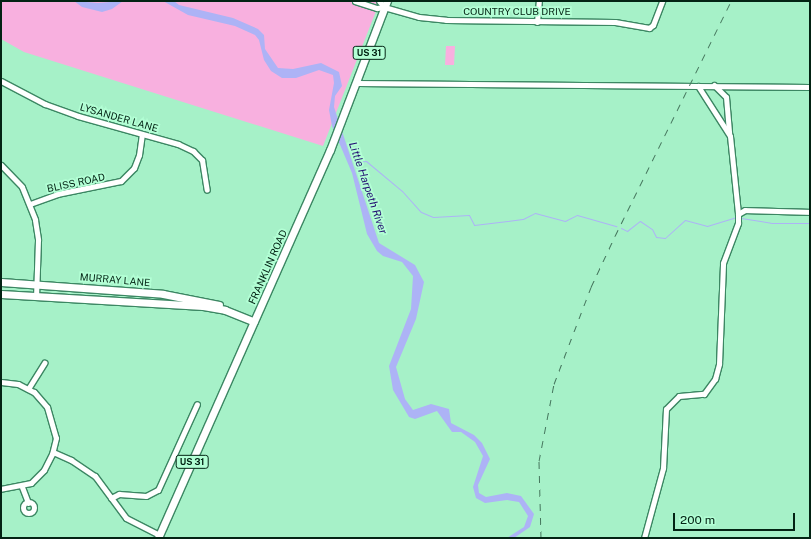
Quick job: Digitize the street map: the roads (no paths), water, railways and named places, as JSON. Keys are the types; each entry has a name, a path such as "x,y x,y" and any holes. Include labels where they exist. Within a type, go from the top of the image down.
{"main road":[{"name":"FRANKLIN ROAD","path":"159,537 330,150 357,83 385,4"},
{"name":"MURRAY LANE","path":"1,282 187,297 218,305 225,310"},
{"name":"MURRAY LANE","path":"1,294 203,306 225,310 254,322"}],"street":[{"name":"COUNTRY CLUB DRIVE","path":"355,1 376,8 385,4 415,16 446,20 615,22 651,28 662,1"},
{"path":"379,1 385,4"},
{"path":"538,22 539,1"},
{"name":"LYSANDER LANE","path":"1,81 45,104 78,116 178,144 193,151 202,160 208,190"},
{"path":"357,83 810,87"},
{"path":"644,538 663,468 666,409 679,396 704,394 715,379 719,364 723,263 738,223 738,214 726,97 714,85"},
{"path":"698,86 713,105 730,136"},
{"name":"BLISS ROAD","path":"30,204 57,194 121,181 134,168 140,155 142,134"},
{"path":"1,164 22,187 30,204 38,240 34,284 36,296"},
{"path":"738,214 745,210 810,212"},
{"path":"28,389 44,363"},
{"path":"1,382 18,384 28,389 47,407 52,419 56,438 53,452 44,470 31,483 22,487 1,489"},
{"path":"111,498 119,494 146,496 158,490 197,404"},
{"path":"53,452 71,460 95,476 126,518 159,537"},
{"path":"22,487 28,503"}],"water":[{"path":"74,1 98,3 123,1 112,9 102,12 82,7"},
{"path":"163,1 174,1 179,5 233,18 258,29 264,35 265,49 278,68 293,69 321,63 339,72 342,86 335,96 334,107 379,243 415,265 424,282 416,319 396,367 405,399 413,410 431,404 449,409 451,423 474,435 482,443 490,459 478,485 479,493 486,497 507,493 521,496 534,514 530,527 514,538 507,538 524,527 528,516 519,502 507,500 485,503 476,498 473,487 483,456 475,442 461,432 452,432 437,411 415,419 409,417 393,390 389,366 411,309 413,276 402,262 383,256 377,251 367,234 352,173 332,126 329,110 334,83 333,75 319,70 296,78 282,78 271,71 264,60 259,40 255,35 235,26 188,15"}],"waterway":[{"name":"Little Harpeth River","path":"355,162 366,161 402,191 421,212 433,217 469,215 474,225 523,219 535,213 565,221 577,215 616,226"},
{"path":"621,228 627,231 640,221 652,229 656,237 665,238 685,220 707,226 736,217"},
{"path":"741,218 771,223 810,223"}],"railway":[{"path":"541,538 539,461 554,384 591,287 731,1"}]}
